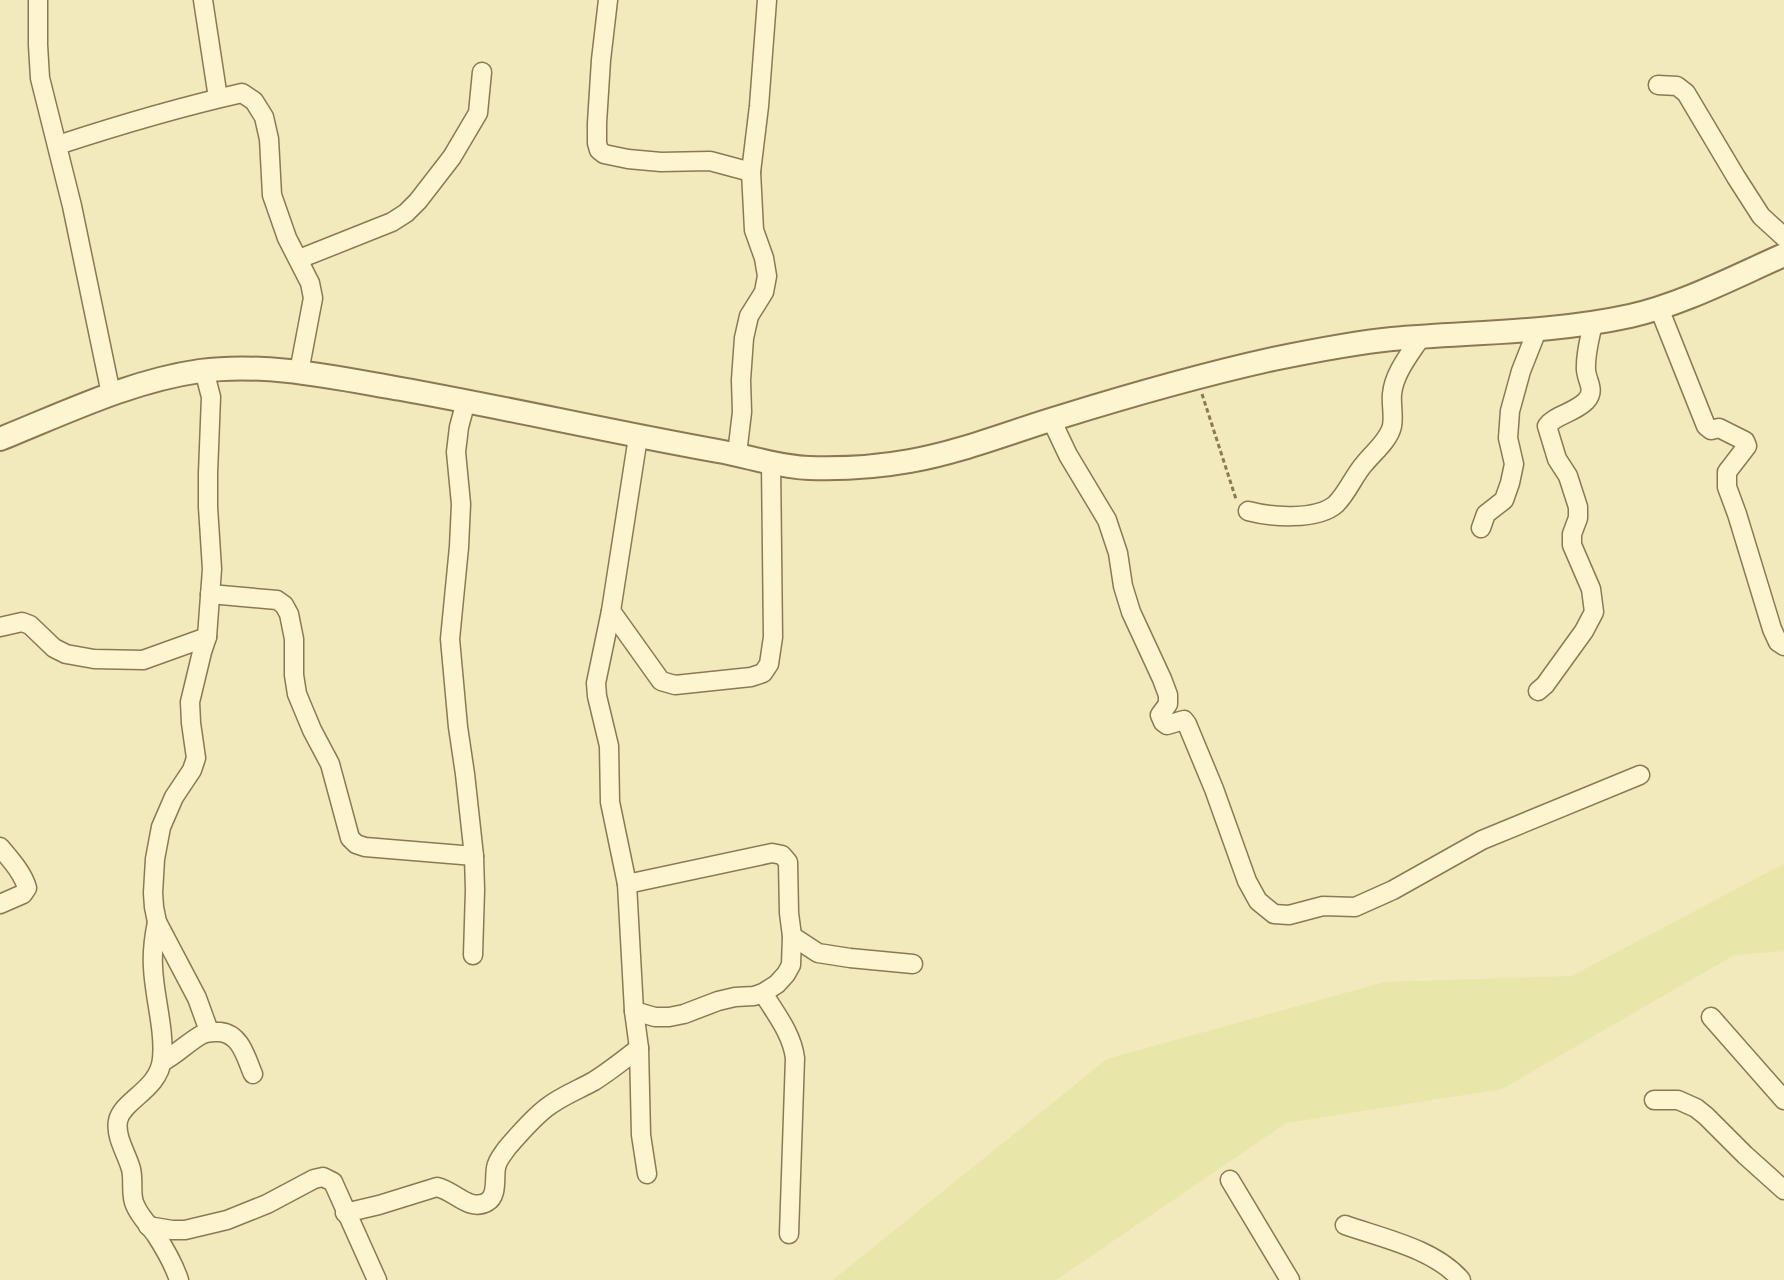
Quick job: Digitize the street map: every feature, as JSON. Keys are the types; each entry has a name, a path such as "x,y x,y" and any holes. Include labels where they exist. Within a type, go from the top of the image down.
{"street":[{"path":"38,0 40,78 58,145 111,394"},
{"path":"203,0 218,98"},
{"path":"608,0 597,123 599,150 604,154 628,159 710,162 751,172"},
{"path":"737,454 742,412 741,380 744,338 749,316 764,292 767,276 764,258 754,230 751,172 759,106 766,0"},
{"path":"298,258 392,222 412,207 452,157 478,113 482,72"},
{"path":"1658,85 1677,86 1686,93 1761,216 1784,237"},
{"path":"58,145 176,108 218,98 242,93 254,100 264,117 269,139 272,195 287,238 310,283 313,298 299,372"},
{"path":"0,439 111,394 168,377 204,370 248,369 299,372 466,401 638,437 806,468 858,467 908,462 1149,389 1289,356 1387,340 1593,323 1659,308 1784,255"},
{"path":"1659,308 1706,426 1711,430 1719,428 1745,441 1747,446 1727,472 1727,487 1772,628 1778,642 1784,646"},
{"path":"1538,691 1545,685 1584,631 1594,612 1591,589 1572,545 1578,507 1568,476 1557,459 1546,426 1551,420 1578,408 1589,398 1592,388 1586,371 1593,323"},
{"path":"1481,528 1486,514 1504,500 1510,483 1514,464 1509,438 1510,411 1521,370 1538,328"},
{"path":"1248,511 1267,516 1288,517 1317,512 1334,506 1392,427 1392,392 1397,377 1421,337"},
{"path":"204,370 211,397 208,507 212,569 207,637 190,702 196,758 174,797 161,827 153,885 157,922 197,999 209,1032"},
{"path":"466,401 459,427 456,452 461,504 450,639 474,856 473,955"},
{"path":"1052,420 1068,455 1107,520 1118,553 1123,586 1131,612 1168,695 1168,704 1160,715 1163,722 1167,725 1184,720 1187,724 1214,789 1246,881 1258,901 1274,914 1289,915 1323,906 1355,907 1393,890 1482,840 1640,775"},
{"path":"638,437 611,611 596,683 609,746 610,802 627,884 634,1011 639,1048 641,1135 647,1174"},
{"path":"611,611 661,681 675,685 701,683 751,677 762,673 770,664 773,637 771,463"},
{"path":"210,594 277,600 284,605 289,614 294,639 294,675 297,694 330,764 350,838 356,844 365,847 474,856"},
{"path":"0,627 22,622 30,625 54,648 66,654 94,659 143,660 207,637"},
{"path":"0,847 27,888 23,894 0,904"},
{"path":"627,884 772,853 782,855 788,862 792,936 791,965 777,984 754,996 718,1000 694,1011 669,1017 655,1017 634,1011"},
{"path":"157,922 153,968 160,1017 162,1062 150,1085 122,1112 118,1121 122,1145 131,1170 133,1202 171,1261 179,1280"},
{"path":"792,936 818,953 913,964"},
{"path":"791,965 818,953"},
{"path":"763,993 787,1032 793,1045 795,1058 789,1234"},
{"path":"1711,1017 1784,1100"},
{"path":"162,1062 174,1056 201,1035 209,1032 224,1032 242,1046 253,1074"},
{"path":"345,1213 437,1187 443,1188 472,1205 478,1206 491,1200 494,1194 496,1166 507,1148 545,1108 599,1078 639,1048"},
{"path":"1654,1100 1678,1100 1696,1108 1784,1190"},
{"path":"148,1226 185,1230 227,1220 267,1204 319,1178 328,1179 333,1182 377,1280"},
{"path":"1230,1180 1290,1280"},
{"path":"1345,1225 1418,1250 1452,1270 1461,1280"}],"path":[{"path":"1197,377 1237,499 1248,511"}],"shaded area":[{"path":"1784,864 1784,951 1734,955 1502,1089 1286,1123 1056,1280 833,1280 1107,1059 1385,982 1572,976"}]}
